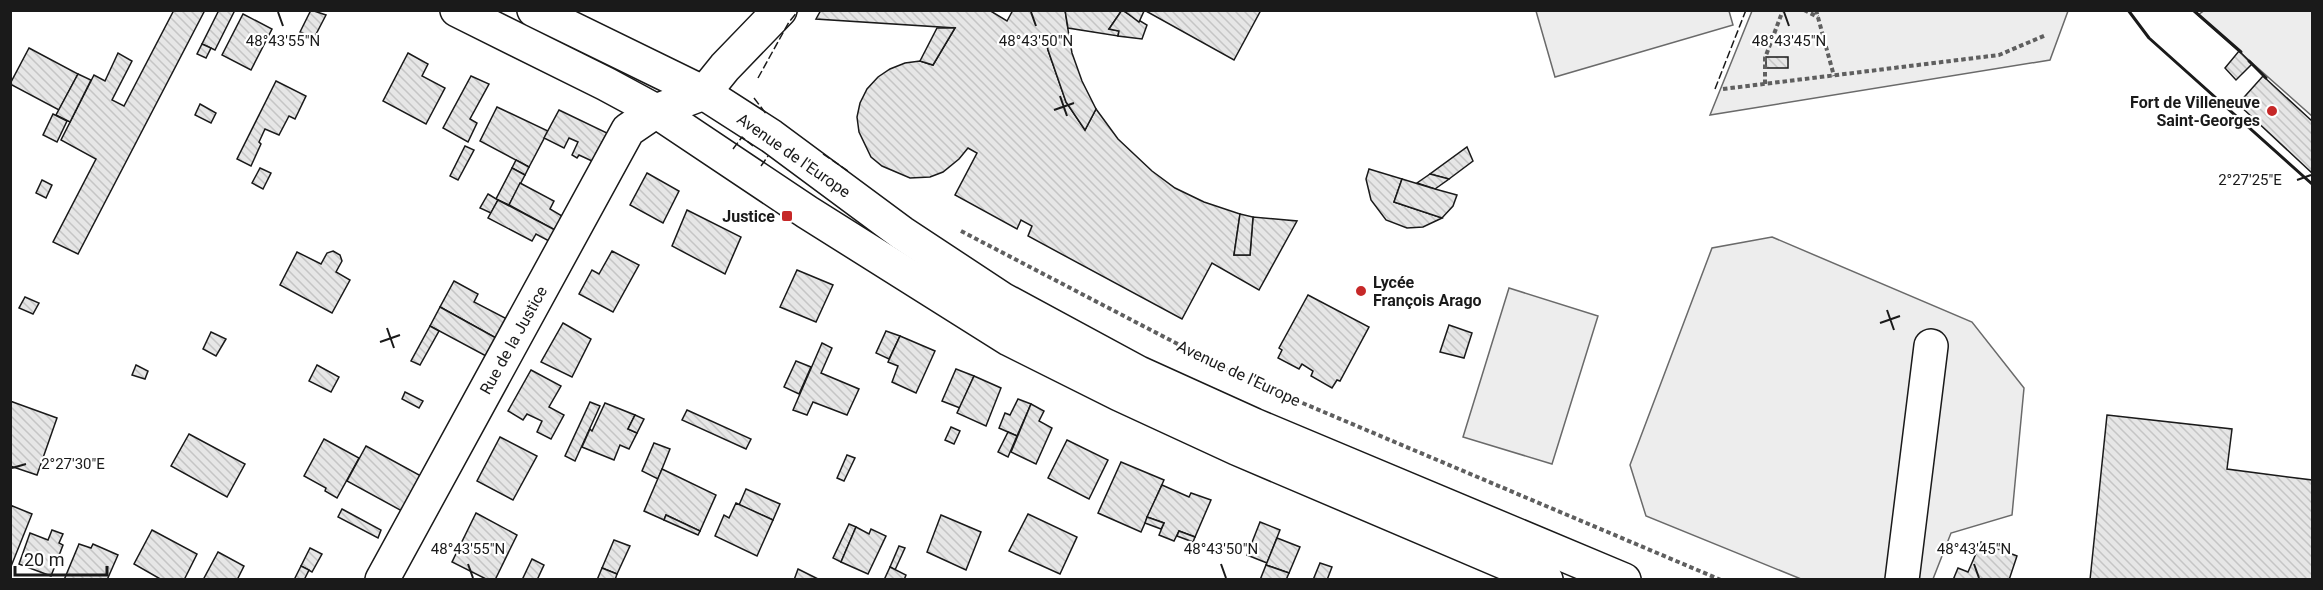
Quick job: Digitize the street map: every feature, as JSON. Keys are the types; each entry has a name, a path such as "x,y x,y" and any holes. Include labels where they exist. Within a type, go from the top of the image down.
{"main road":[{"path":"457,10 656,111 807,212 1009,339 1119,394 1236,448 1546,579"},
{"name":"Avenue de l'Europe","path":"534,10 704,93 771,136 902,233 1002,299 1139,373 1254,425 1624,579"},
{"path":"704,93 725,67 780,10"},
{"name":"Rue de la Justice","path":"382,579 628,130 656,111 704,93"},
{"path":"1902,579 1931,346"}],"path":[{"path":"1765,84 1765,58 1783,10"},
{"path":"1804,10 1818,17"},
{"path":"1816,10 1834,76"},
{"path":"1723,89 1998,55 2046,35"},
{"name":"Avenue de l'Europe","path":"960,230 1241,377 1721,579"}],"shaded area":[{"path":"2205,10 2312,11 2312,116 2198,15"},
{"path":"1536,11 1729,11 1733,25 1555,77"},
{"path":"1752,11 2068,11 2050,60 1710,115"},
{"path":"1772,237 1972,322 2024,388 2012,515 1951,533 1933,579 1801,579 1646,516 1630,465 1712,248"},
{"path":"1509,288 1598,316 1552,464 1463,437"}],"building":[{"path":"174,10 205,10 78,254 53,242 96,159 61,140 94,75 105,81 118,53 132,61 112,100 124,106"},
{"path":"219,10 235,10 215,50 202,44"},
{"path":"311,10 326,15 314,38 300,32"},
{"path":"821,10 989,10 1007,21 1013,10 1065,10 1069,36 1045,34 1048,50 1066,102 1085,130 1096,109 1118,139 1152,171 1175,188 1204,202 1240,214 1234,255 1250,255 1253,217 1297,221 1259,290 1212,263 1182,319 1028,236 1032,226 1021,220 1017,229 955,195 977,153 968,148 943,172 930,177 910,178 882,166 871,157 859,132 857,117 860,103 867,89 878,77 905,63 920,61 933,65 955,28 816,19"},
{"path":"1065,10 1122,10 1109,29 1119,31 1118,36 1068,28"},
{"path":"1122,10 1147,25 1142,39 1118,36 1119,31 1109,29"},
{"path":"1123,10 1144,10 1144,11 1139,22"},
{"path":"1144,10 1261,10 1234,60"},
{"path":"243,14 272,29 251,70 222,55"},
{"path":"937,28 955,28 933,65 920,61"},
{"path":"1045,34 1069,36 1072,53 1082,81 1096,109 1085,130 1066,102 1048,50"},
{"path":"202,44 211,48 206,58 197,54"},
{"path":"29,48 78,74 59,110 10,84"},
{"path":"2239,51 2252,64 2236,80 2225,68"},
{"path":"408,53 428,64 422,76 445,88 426,124 383,101"},
{"path":"1766,57 1788,57 1788,68 1766,68"},
{"path":"78,74 91,80 70,122 56,115"},
{"path":"471,76 489,84 470,119 477,123 468,142 443,128"},
{"path":"2263,76 2312,121 2312,173 2238,104"},
{"path":"276,81 306,96 295,119 289,116 279,135 265,129 251,166 237,159"},
{"path":"200,104 216,113 211,123 195,115"},
{"path":"497,107 548,131 529,167 480,141"},
{"path":"559,110 607,133 592,161 579,155 577,158 572,155 578,142 569,138 564,148 544,138"},
{"path":"53,114 67,121 57,142 43,135"},
{"path":"465,146 474,150 458,180 450,176"},
{"path":"1467,147 1473,161 1449,179 1430,174"},
{"path":"516,160 529,167 525,175 512,168"},
{"path":"260,168 271,173 263,189 252,183"},
{"path":"512,168 525,175 509,205 496,199"},
{"path":"1369,169 1402,179 1394,202 1442,218 1423,227 1407,228 1386,220 1371,200 1366,179"},
{"path":"647,173 679,191 663,223 630,205"},
{"path":"1430,174 1449,179 1435,189 1417,183"},
{"path":"1402,179 1457,195 1453,206 1442,218 1394,202"},
{"path":"42,180 52,185 46,198 36,193"},
{"path":"520,183 554,201 550,209 562,216 555,230 509,205"},
{"path":"488,194 498,200 491,213 480,208"},
{"path":"498,200 555,230 549,241 536,234 532,241 488,218"},
{"path":"687,210 741,237 725,274 672,246"},
{"path":"1240,214 1253,217 1250,255 1234,255"},
{"path":"333,251 340,255 342,261 336,272 350,280 332,313 280,285 297,252 321,264 327,253"},
{"path":"612,251 639,265 613,312 579,294 592,270 599,274"},
{"path":"797,270 833,285 816,322 780,307"},
{"path":"454,281 478,294 474,302 507,319 496,338 440,307"},
{"path":"1308,295 1369,327 1340,381 1337,380 1332,388 1311,376 1313,371 1302,364 1299,369 1278,358 1282,350 1279,348"},
{"path":"25,297 39,303 33,314 19,308"},
{"path":"440,307 496,338 486,356 430,326"},
{"path":"563,323 591,339 572,377 541,362"},
{"path":"1449,325 1472,333 1464,358 1440,352"},
{"path":"430,326 439,331 420,365 411,361"},
{"path":"886,331 900,336 889,359 876,353"},
{"path":"211,332 226,339 216,356 203,349"},
{"path":"900,336 935,351 916,393 892,382 898,366 888,362"},
{"path":"822,343 832,348 821,373 859,389 847,415 813,402 807,415 793,410"},
{"path":"796,361 811,367 799,394 784,387"},
{"path":"136,365 148,371 145,379 132,375"},
{"path":"317,365 339,377 331,392 309,381"},
{"path":"956,369 974,376 960,408 942,401"},
{"path":"531,370 561,386 549,407 564,415 551,439 537,432 542,421 527,414 523,420 508,411"},
{"path":"974,376 1001,388 986,426 957,413"},
{"path":"405,392 423,401 419,408 402,399"},
{"path":"1018,399 1031,404 1017,436 999,428 1005,413 1010,415"},
{"path":"10,401 57,418 37,475 10,466"},
{"path":"590,402 600,406 575,461 565,456"},
{"path":"605,403 635,415 628,429 637,433 629,449 620,445 614,460 582,447"},
{"path":"1031,404 1044,411 1039,421 1052,428 1036,464 1011,452"},
{"path":"687,410 751,439 746,449 682,420"},
{"path":"635,415 644,419 637,433 628,429"},
{"path":"2107,415 2232,429 2227,469 2312,480 2312,580 2090,580"},
{"path":"951,427 960,431 954,444 945,440"},
{"path":"1008,432 1017,436 1008,457 998,452"},
{"path":"189,434 245,464 227,497 171,466"},
{"path":"500,437 537,456 513,500 477,481"},
{"path":"324,439 359,458 337,498 325,491 326,488 304,476"},
{"path":"1067,440 1108,460 1089,499 1048,478"},
{"path":"654,443 670,449 658,479 642,471"},
{"path":"366,446 421,476 402,511 347,481"},
{"path":"847,455 855,458 844,481 837,478"},
{"path":"1121,462 1164,480 1141,532 1098,513"},
{"path":"662,469 716,495 700,531 666,515 664,520 644,511"},
{"path":"1162,485 1189,497 1191,493 1211,500 1195,537 1179,531 1174,541 1159,535 1164,523 1147,517"},
{"path":"746,489 780,504 773,520 739,505"},
{"path":"736,503 773,520 757,556 715,536 724,515 729,518"},
{"path":"10,505 32,514 10,569"},
{"path":"342,509 381,530 378,538 338,517"},
{"path":"476,513 517,535 495,580 488,580 452,562"},
{"path":"1028,514 1077,537 1060,574 1009,551"},
{"path":"666,515 700,531 698,535 664,520"},
{"path":"941,515 981,532 966,570 927,552"},
{"path":"1147,517 1164,523 1161,529 1145,523"},
{"path":"1260,522 1280,530 1267,563 1247,555"},
{"path":"849,524 856,527 841,562 833,558"},
{"path":"856,527 869,534 871,529 886,536 868,574 841,562"},
{"path":"52,530 63,534 59,543 63,545 51,576 19,564 30,533 48,540"},
{"path":"152,530 197,554 184,580 162,580 134,564"},
{"path":"1179,531 1195,537 1193,542 1177,536"},
{"path":"1277,538 1300,547 1289,573 1266,565"},
{"path":"614,540 630,546 617,574 602,568"},
{"path":"1981,542 2017,556 2009,580 1953,580 1958,568 1968,572"},
{"path":"79,544 91,548 93,544 118,555 107,580 64,580"},
{"path":"899,546 905,548 895,570 890,567"},
{"path":"310,548 322,554 312,572 301,566"},
{"path":"218,552 244,566 237,580 203,580"},
{"path":"532,559 544,565 537,580 522,580"},
{"path":"1320,563 1332,567 1327,580 1313,580"},
{"path":"1266,565 1289,573 1286,580 1260,580"},
{"path":"301,566 309,570 304,580 294,580"},
{"path":"890,567 906,575 904,580 884,580"},
{"path":"602,568 617,574 615,580 597,580"},
{"path":"798,569 820,580 794,580"}],"fence":[{"path":"758,78 789,22 799,10"},
{"path":"1715,89 1746,10"},
{"path":"754,98 767,115"},
{"path":"733,149 742,137 753,146"},
{"path":"823,154 848,171"},
{"path":"761,166 768,156"}],"wall":[{"path":"2128,10 2149,38 2312,184"},
{"path":"2193,10 2241,52"},
{"path":"2249,61 2266,78"}],"place":[{"name":"Fort de Villeneuve Saint-Georges","path":"2272,111"},
{"name":"Justice","path":"787,216"},
{"name":"Lycée François Arago","path":"1361,291"}]}
